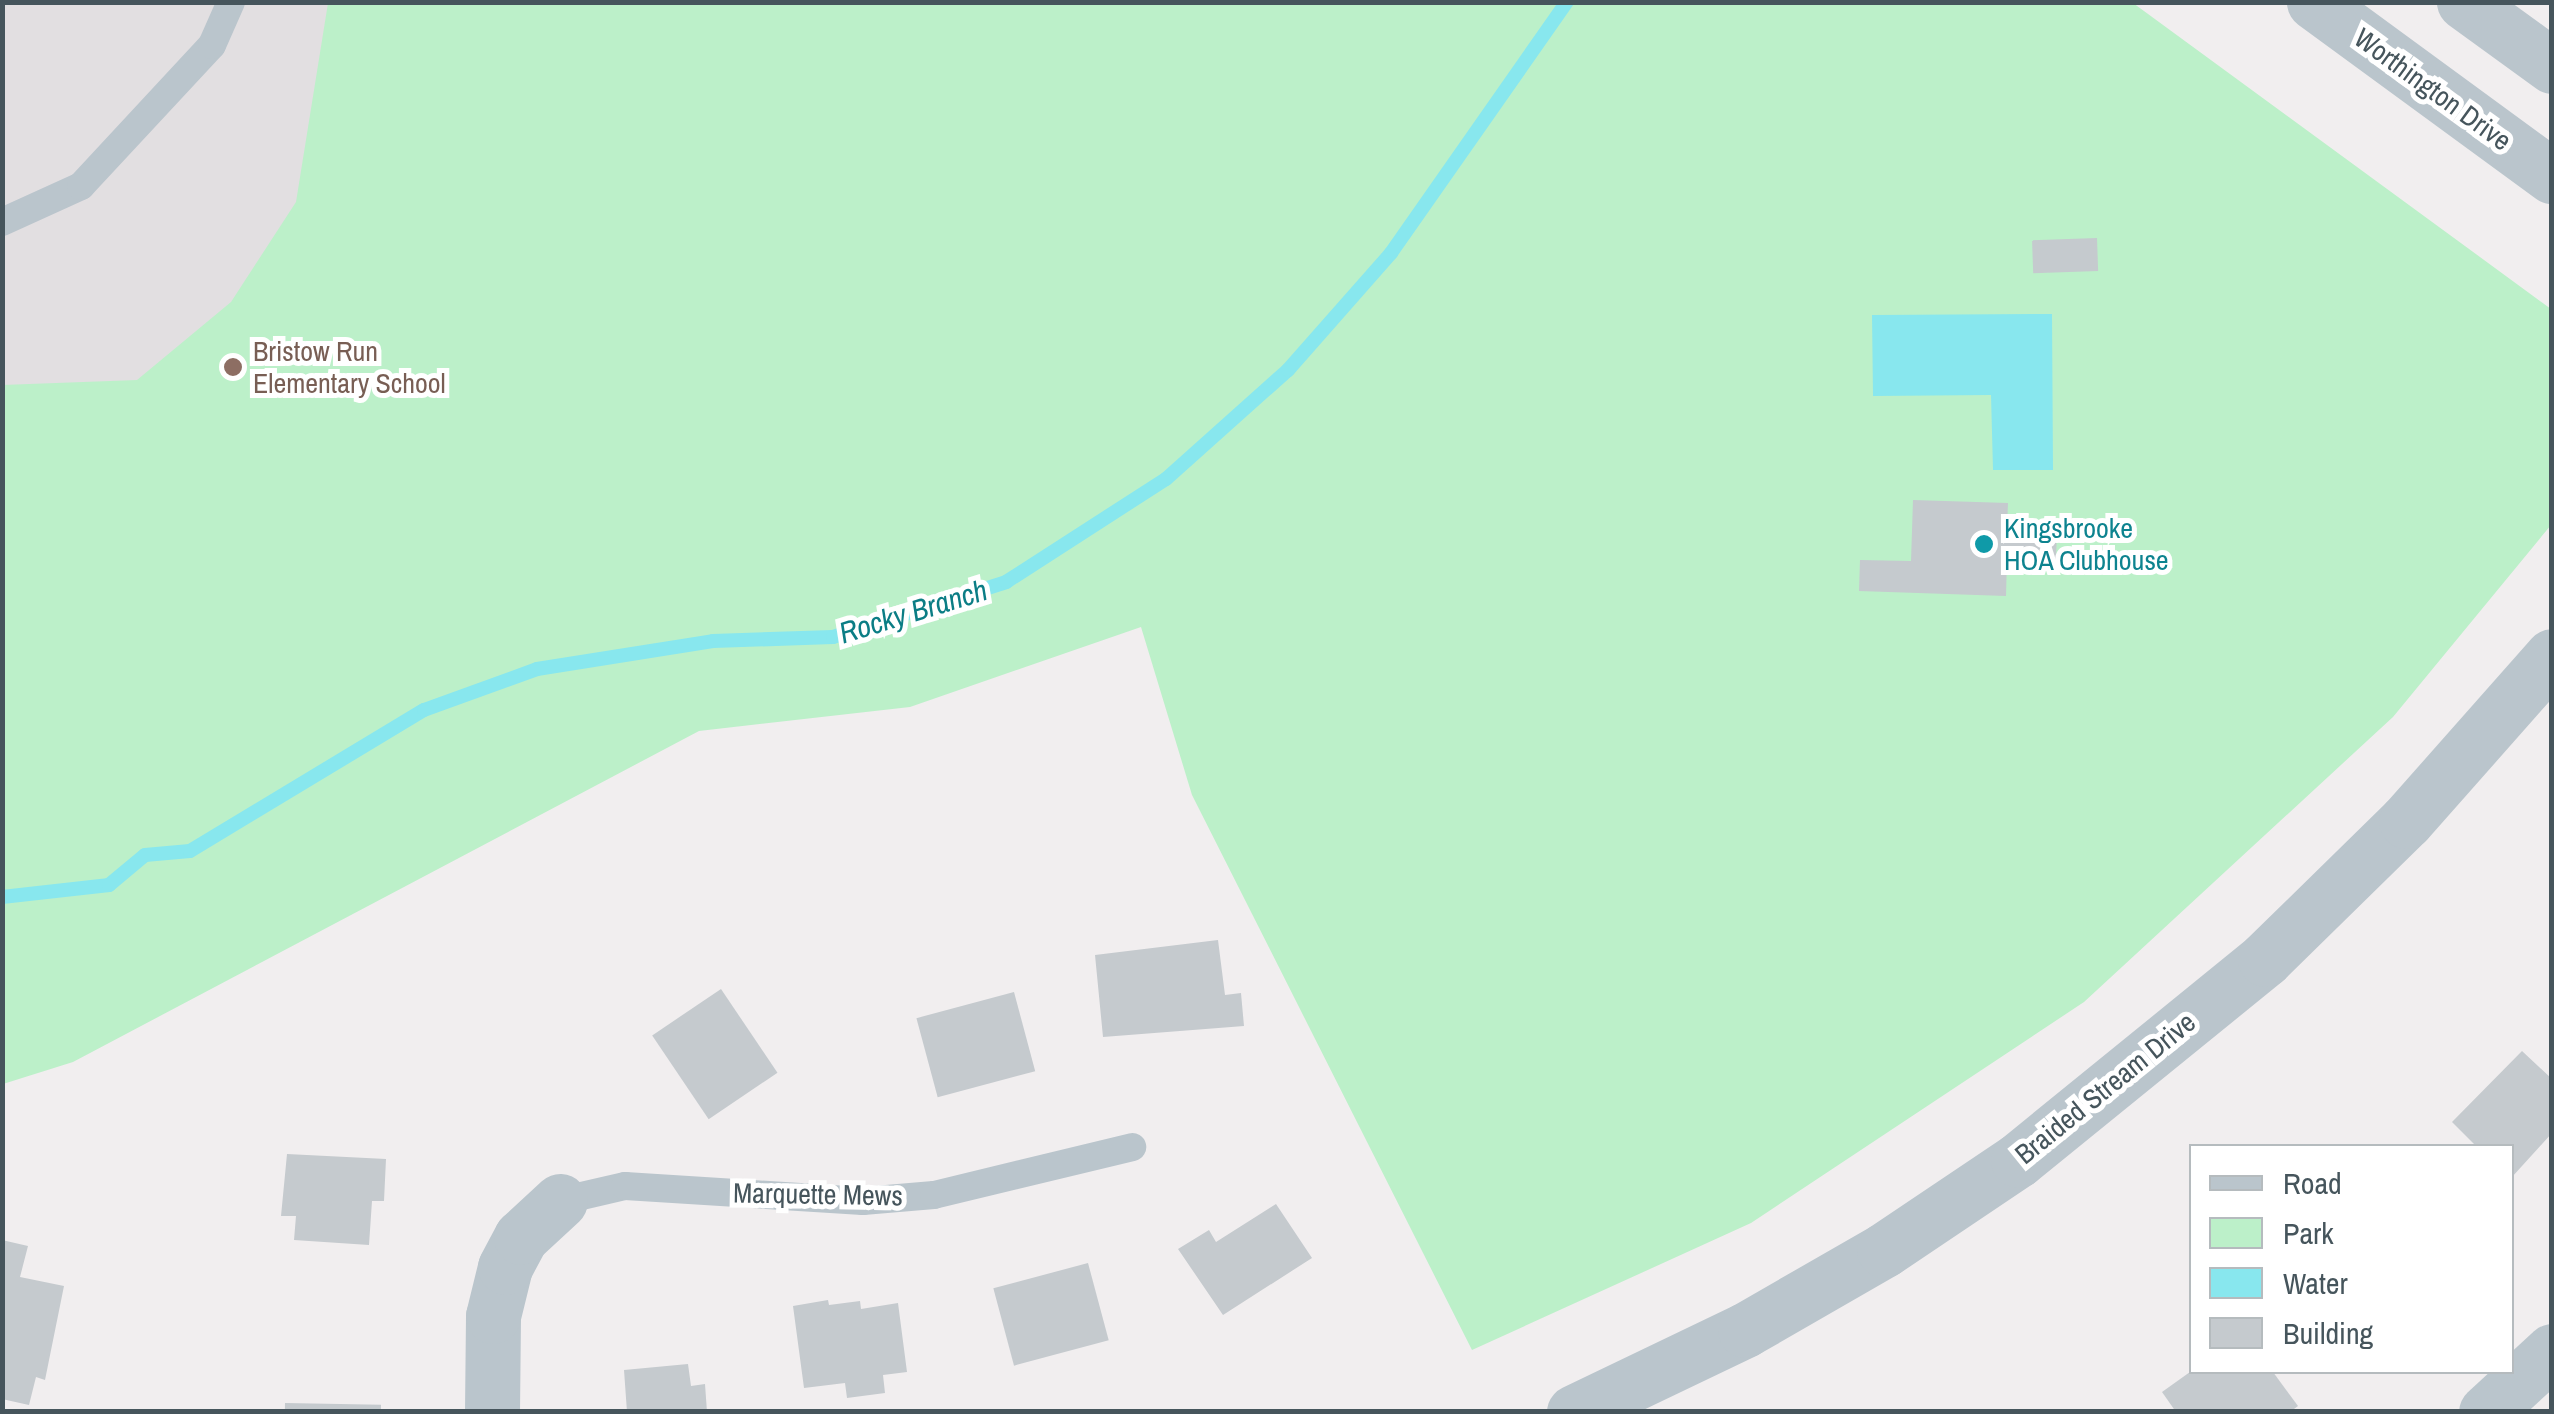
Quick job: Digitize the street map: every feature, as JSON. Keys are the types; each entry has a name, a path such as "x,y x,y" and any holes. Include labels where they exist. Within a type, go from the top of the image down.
{"street":[{"name":"Worthington Drive","path":"2314,2 2552,176"},
{"path":"2464,2 2552,66"},
{"name":"Braided Stream Drive","path":"1574,1412 1745,1330 1884,1250 2018,1160 2265,959 2406,821 2552,656"},
{"path":"492,1412 493,1316 505,1266 520,1237 560,1201"},
{"path":"2486,1412 2552,1351"}],"lane":[{"path":"2,222 81,186 212,45 231,2"},
{"name":"Marquette Mews","path":"560,1201 624,1186 863,1201 934,1195 1132,1146"}],"shaded area":[{"name":"Bristow Run Elementary School","path":"3,3 514,3 3,849"}],"green space":[{"path":"328,3 2133,3 2551,309 2551,525 2393,717 2084,1002 1751,1223 1472,1350 1192,795 1141,627 910,707 699,731 73,1062 3,1084 2,385 137,380 231,302 296,202"}],"water":[{"path":"2052,314 2053,470 1993,470 1991,395 1873,396 1872,315"}],"building":[{"path":"2097,238 2098,271 2033,273 2032,240"},
{"name":"Kingsbrooke HOA Clubhouse","path":"1913,500 2008,503 2007,528 2057,529 2056,560 2007,558 2006,596 1859,591 1860,560 1911,561"},
{"path":"1218,940 1225,995 1241,993 1244,1026 1103,1037 1095,955"},
{"path":"721,989 777,1073 709,1119 652,1035"},
{"path":"1014,992 1035,1071 938,1097 916,1018"},
{"path":"2522,1051 2552,1079 2552,1133 2514,1175 2514,1144 2474,1144 2452,1122"},
{"path":"287,1154 386,1159 384,1201 372,1201 369,1245 294,1240 296,1216 281,1216"},
{"path":"1276,1204 1312,1258 1223,1315 1178,1249 1209,1230 1216,1242"},
{"path":"2,1240 28,1246 20,1277 64,1286 45,1380 36,1377 29,1405 2,1399"},
{"path":"1088,1263 1109,1340 1014,1366 993,1288"},
{"path":"828,1300 829,1305 860,1301 861,1309 898,1303 907,1372 883,1375 885,1393 847,1398 845,1383 804,1388 793,1306"},
{"path":"688,1364 691,1386 705,1384 707,1412 627,1412 624,1370"},
{"path":"2189,1373 2274,1374 2298,1406 2290,1412 2176,1412 2162,1392"},
{"path":"285,1403 381,1405 381,1412 285,1412"}],"waterway":[{"name":"Rocky Branch","path":"2,897 109,885 145,855 190,851 424,710 537,669 713,641 833,637 1006,582 1166,479 1288,370 1391,253 1567,2"}],"place":[{"name":"Bristow Run Elementary School","path":"233,367"},
{"name":"Kingsbrooke HOA Clubhouse","path":"1984,544"}]}
